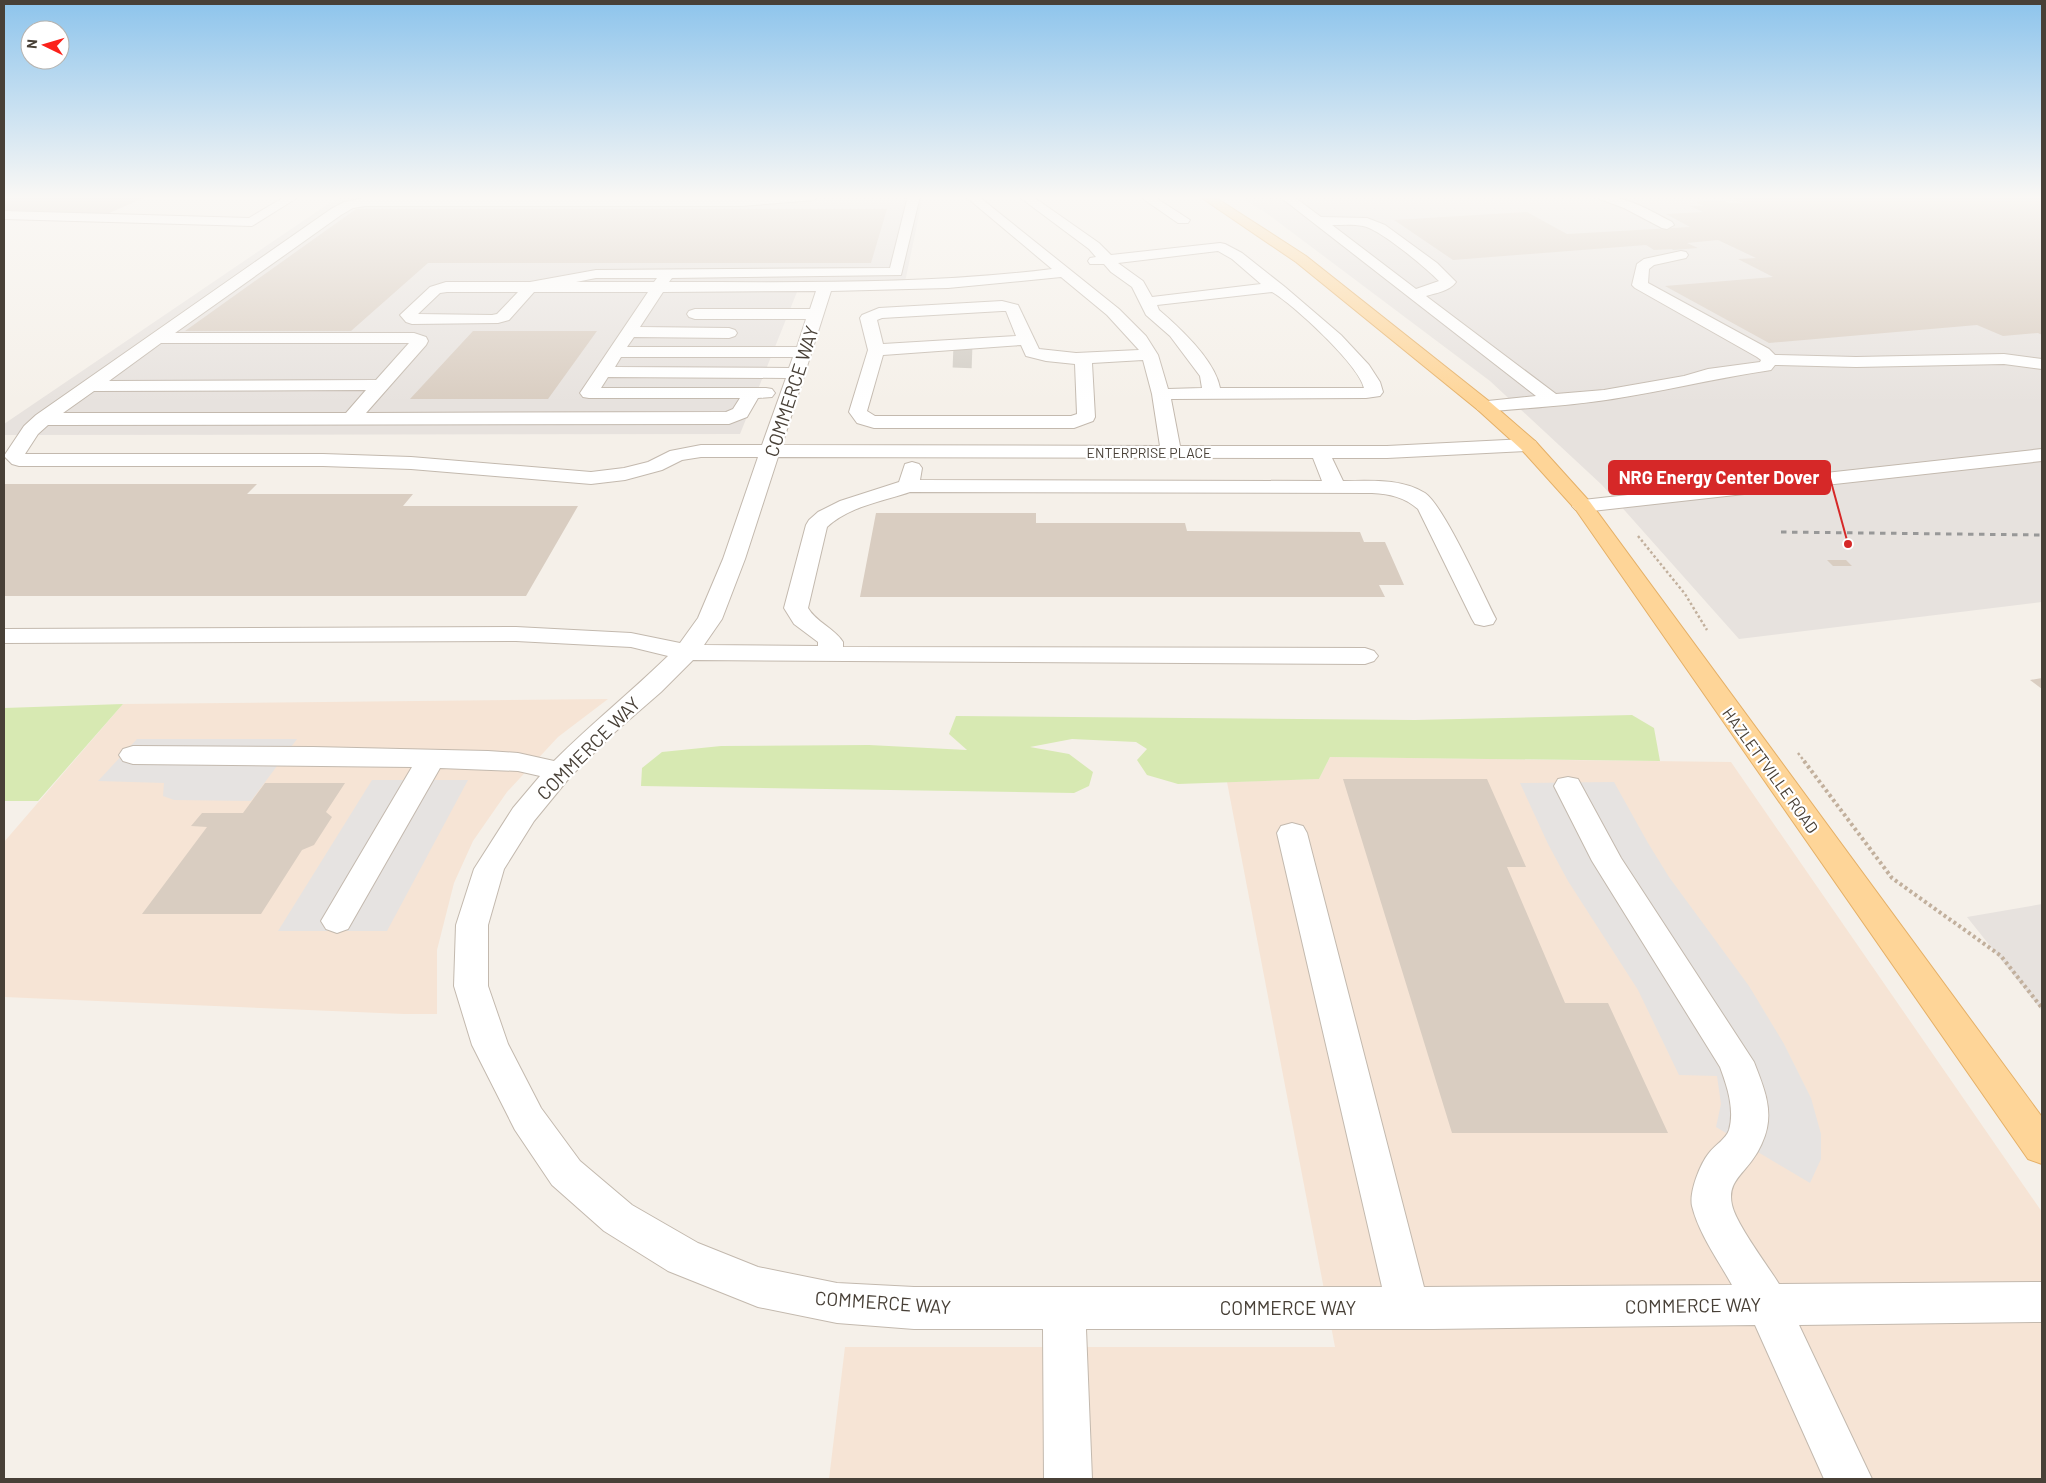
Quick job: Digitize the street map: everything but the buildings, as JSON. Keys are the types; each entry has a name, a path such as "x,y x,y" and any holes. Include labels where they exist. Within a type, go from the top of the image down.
{"main road":[{"name":"HAZLETTVILLE ROAD","path":"1310,265 1484,406 1528,445 1583,506 2042,1147"}],"street":[{"path":"43,418 260,265"},
{"path":"894,279 897,265"},
{"path":"1055,265 1113,312 1140,340 1150,355 1161,394 1171,453"},
{"path":"658,286 894,279 984,282 1080,265"},
{"path":"1113,265 1138,284 1152,312 1176,333 1208,376 1212,393"},
{"path":"1161,394 1374,392 1375,388 1367,373 1341,344 1280,290 1247,265"},
{"path":"1376,265 1552,400"},
{"path":"1413,294 1435,289 1449,282 1431,265"},
{"path":"1645,265 1642,267 1640,284 1763,353 1770,360 1856,362 2004,359 2042,364"},
{"path":"1233,272 1252,270"},
{"path":"530,287 503,317 492,320 412,319 408,315 434,290 446,287 658,286 825,287 894,279"},
{"path":"1138,284 1157,282"},
{"path":"658,286 773,297 788,302 784,314"},
{"path":"572,418 658,286"},
{"name":"COMMERCE WAY","path":"825,287 734,559 710,619 686,652 652,686 605,726 560,770 523,816 489,869 472,925 471,986 490,1045 528,1119 566,1173 618,1218 683,1257 758,1287 837,1303 914,1308 1408,1307 2042,1302"},
{"path":"1146,302 1274,287"},
{"path":"1083,358 1088,412 1086,417 1081,420 1063,422 874,422 864,419 858,412 876,350 868,318 878,313 1002,306 1012,308 1029,346 1045,356 1083,358 1150,355"},
{"path":"640,315 659,314"},
{"path":"678,314 816,314"},
{"path":"999,324 1018,323"},
{"path":"871,332 891,331"},
{"path":"628,332 743,333"},
{"path":"791,334 810,334"},
{"path":"157,338 414,338 420,341 350,420"},
{"path":"876,350 922,347 1029,346"},
{"path":"980,359 1015,356 1029,346"},
{"path":"922,347 923,353 929,356 953,358"},
{"path":"615,352 804,352"},
{"path":"1484,406 1604,395 1687,382 1708,374 1765,366 1770,360"},
{"path":"603,372 797,373"},
{"path":"88,386 381,385"},
{"path":"589,393 790,393"},
{"path":"43,418 350,420 729,418 740,413 752,393"},
{"name":"ENTERPRISE PLACE","path":"43,418 31,430 14,456 19,460 333,460 411,463 591,478 634,472 688,453 915,451 1387,452 1528,445"},
{"path":"908,486 915,451"},
{"path":"1320,452 1335,487"},
{"path":"1583,506 2042,455"},
{"path":"829,654 831,642 827,637 803,621 796,608 817,525 836,508 908,486 1335,487 1400,490 1420,499 1426,506 1484,618"},
{"path":"4,636 516,634 631,640 686,652 1365,656"},
{"path":"133,755 313,756 518,762 560,770"},
{"path":"337,921 431,759"},
{"path":"1568,786 1607,861 1736,1062 1746,1088 1750,1111 1748,1129 1740,1147 1722,1166 1713,1186 1712,1206 1723,1231 1767,1304 1848,1479"},
{"path":"1292,833 1408,1307"},
{"path":"1064,1307 1068,1479"}],"shaded area":[{"path":"238,265 909,265 905,282 801,282 740,434 4,435 4,424"},
{"path":"1336,265 2042,265 2042,602 1739,639 1602,485 1490,381"},
{"path":"608,699 558,737 507,792 473,841 454,883 437,950 437,1014 4,997 4,842 123,704"},
{"path":"137,739 297,739 251,801 174,800 163,796 164,783 98,781"},
{"path":"1330,757 1731,762 2042,1212 2042,1479 829,1479 845,1347 1335,1347 1227,782 1319,779"},
{"path":"372,780 468,780 387,931 278,931"},
{"path":"1614,782 1669,877 1749,986 1784,1044 1811,1098 1821,1134 1821,1159 1810,1183 1716,1127 1721,1104 1717,1076 1679,1075 1638,990 1568,881 1548,844 1520,783"},
{"path":"2042,904 2042,1011 1967,917"}],"green space":[{"path":"123,704 38,801 4,801 4,708"},
{"path":"1632,715 1654,728 1660,761 1330,757 1319,779 1178,784 1147,775 1137,760 1147,749 1136,742 1072,739 1030,747 1069,754 1093,772 1089,786 1074,793 641,786 642,768 662,752 721,746 869,745 967,750 949,734 956,716 1415,720"}],"tunnel":[{"path":"953,358 980,359"}],"railway":[{"path":"1781,532 2042,535"}],"place":[{"name":"NRG Energy Center Dover","path":"1848,544"}]}
